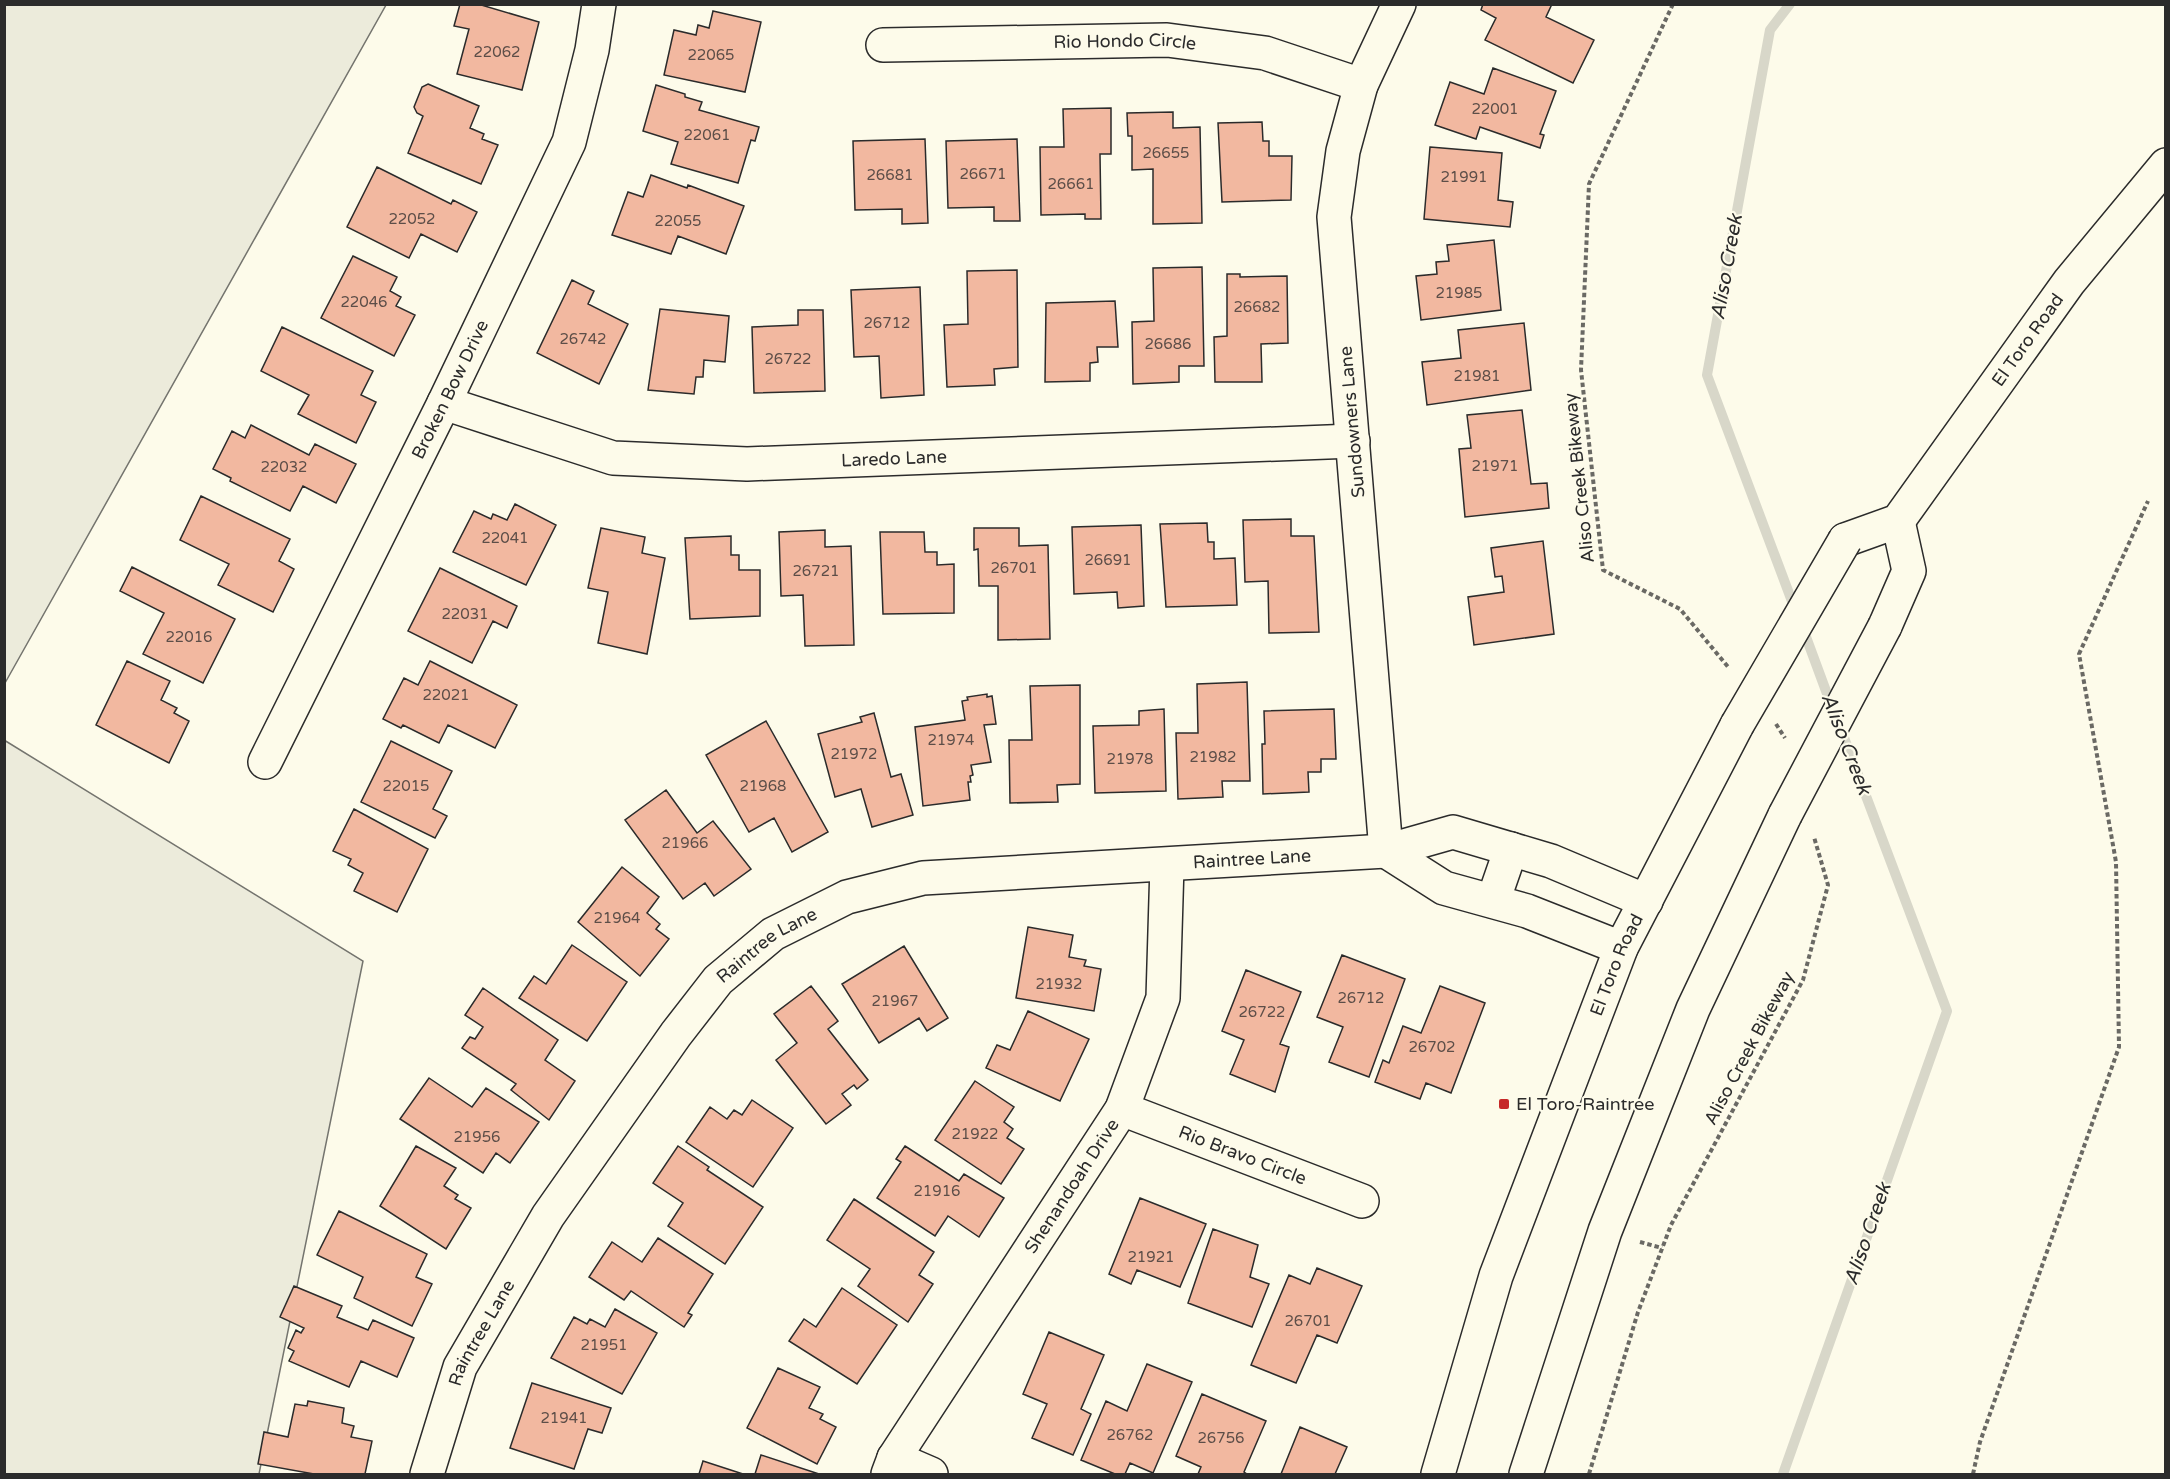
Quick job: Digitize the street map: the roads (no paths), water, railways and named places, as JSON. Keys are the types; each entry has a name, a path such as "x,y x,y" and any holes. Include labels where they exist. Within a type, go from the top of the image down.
{"street":[{"name":"Broken Bow Drive","path":"265,762 444,403 569,142 592,50 599,4"},
{"name":"Sundowners Lane","path":"1386,851 1334,217 1343,151 1361,85 1399,4"},
{"name":"Rio Hondo Circle","path":"883,45 1167,40 1265,53 1361,85"},
{"name":"El Toro Road","path":"1438,1474 1496,1276 1621,948 1737,725 1845,540 1898,521 2069,282 2166,165"},
{"name":"Laredo Lane","path":"444,403 613,458 747,464 1353,441"},
{"path":"1526,1474 1610,1220 1693,1009 1798,823 1909,571 1898,521"},
{"name":"Raintree Lane","path":"427,1474 460,1367 548,1216 676,1034 718,980 773,934 847,897 923,878 1059,868 1167,865 1386,851 1454,832 1551,861 1646,901"},
{"path":"1493,902 1511,849"},
{"path":"1386,851 1444,888 1527,911 1621,948"},
{"name":"Shenandoah Drive","path":"891,1466 1122,1109 1163,999 1167,865"},
{"name":"Rio Bravo Circle","path":"1122,1109 1362,1201"},
{"path":"891,1466 931,1474"}],"waterway":[{"name":"Aliso Creek","path":"1790,4 1770,30 1707,375 1796,612"},
{"name":"Aliso Creek","path":"1802,626 1833,710"},
{"name":"Aliso Creek","path":"1783,1474 1947,1011 1840,727"}],"place":[{"name":"El Toro-Raintree","path":"1504,1104"}]}
